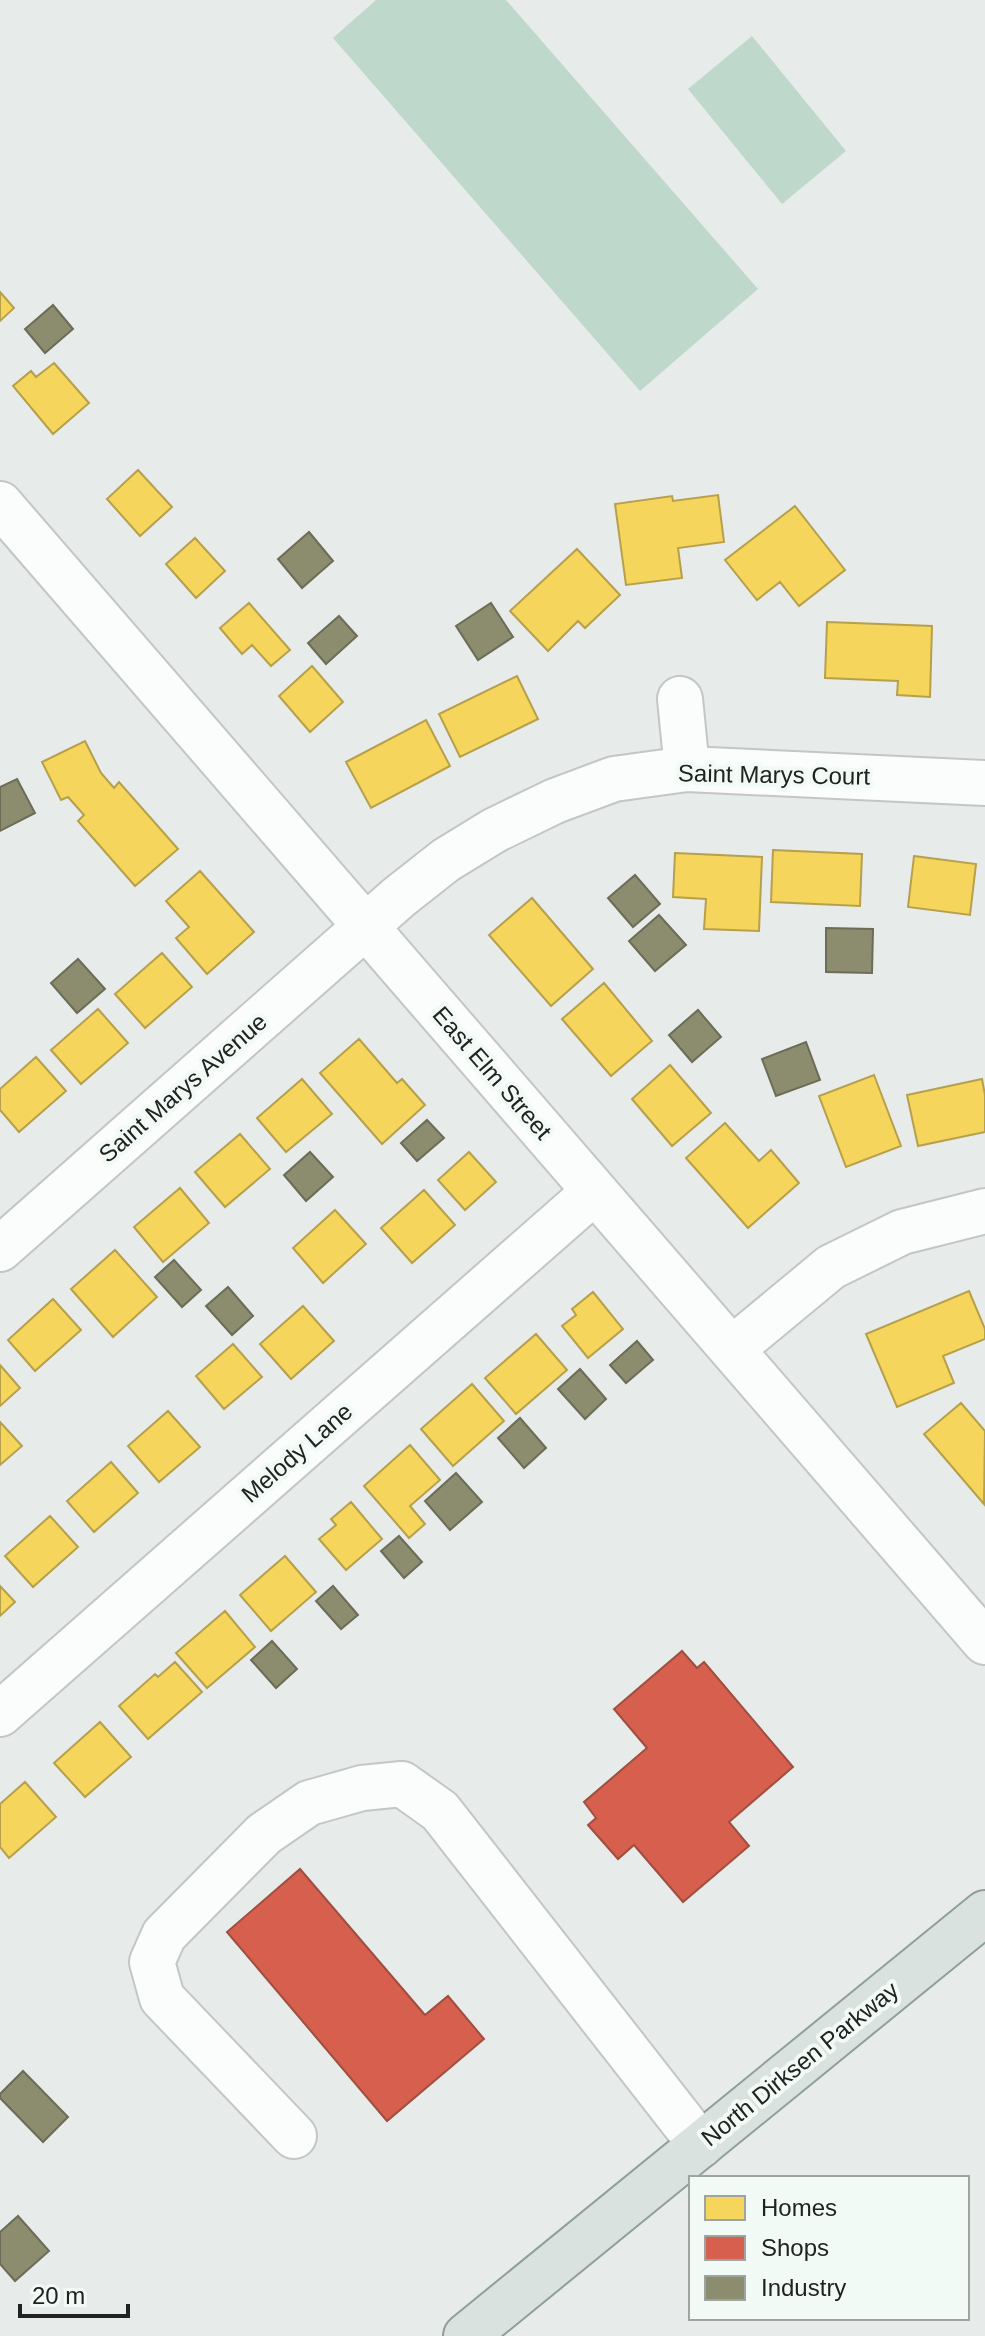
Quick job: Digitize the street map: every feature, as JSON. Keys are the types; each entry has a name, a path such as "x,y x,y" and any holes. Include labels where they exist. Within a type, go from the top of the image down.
{"main road":[{"name":"North Dirksen Parkway","path":"466,2336 985,1913"}],"street":[{"name":"East Elm Street","path":"0,504 985,1642"},
{"path":"680,699 687,769"},
{"name":"Saint Marys Court","path":"366,927 446,860 495,830 555,801 614,779 687,769 985,783"},
{"name":"Saint Marys Avenue","path":"0,1249 366,927"},
{"name":"Melody Lane","path":"0,1714 594,1192"},
{"path":"732,1349 831,1267 902,1232 985,1211"},
{"path":"294,2136 162,1998 152,1962 164,1935 264,1834 309,1803 362,1788 402,1784 440,1811 701,2145"}],"green space":[{"path":"376,0 506,0 758,289 640,391 333,38"},
{"path":"752,36 846,151 782,204 688,89"}],"building: Homes":[{"path":"0,292 14,308 0,321"},
{"path":"54,363 89,403 53,434 13,386 31,371 36,377"},
{"path":"138,470 172,507 140,536 107,499"},
{"path":"718,495 724,542 678,548 682,578 626,585 615,504 672,496 673,501"},
{"path":"795,506 845,570 799,606 780,582 757,600 725,560"},
{"path":"195,538 225,571 196,598 166,564"},
{"path":"577,549 620,595 585,628 578,621 548,651 510,611"},
{"path":"249,603 290,650 271,666 252,645 242,654 220,628"},
{"path":"827,622 932,626 930,697 897,695 898,681 825,678"},
{"path":"312,666 343,702 310,732 279,696"},
{"path":"517,676 538,719 460,757 439,714"},
{"path":"426,720 450,766 371,808 346,762"},
{"path":"85,741 101,773 114,788 119,782 178,849 135,886 78,821 84,815 68,797 61,800 42,762"},
{"path":"773,850 862,854 860,906 771,902"},
{"path":"675,853 762,857 759,931 704,929 706,899 673,897"},
{"path":"914,856 976,864 970,915 908,907"},
{"path":"200,871 254,932 207,974 176,938 189,927 166,901"},
{"path":"532,898 593,969 551,1006 489,935"},
{"path":"162,953 192,987 145,1028 115,994"},
{"path":"604,983 652,1041 611,1076 562,1019"},
{"path":"98,1009 128,1043 81,1084 51,1050"},
{"path":"359,1039 397,1083 402,1079 425,1105 382,1144 320,1073"},
{"path":"36,1057 66,1091 19,1132 0,1110 0,1089"},
{"path":"670,1065 711,1113 672,1146 632,1099"},
{"path":"874,1075 901,1146 846,1167 819,1096"},
{"path":"302,1079 332,1114 286,1152 257,1118"},
{"path":"982,1079 985,1132 918,1146 907,1095"},
{"path":"725,1123 759,1161 771,1150 799,1183 748,1228 686,1158"},
{"path":"240,1134 270,1169 225,1207 195,1172"},
{"path":"469,1152 496,1182 465,1210 438,1180"},
{"path":"180,1188 209,1223 163,1262 134,1227"},
{"path":"424,1190 455,1225 412,1263 381,1228"},
{"path":"335,1210 366,1244 323,1283 293,1248"},
{"path":"115,1250 157,1297 113,1337 71,1289"},
{"path":"969,1291 985,1329 985,1339 943,1356 954,1383 897,1407 866,1334"},
{"path":"593,1292 623,1329 588,1358 562,1326 576,1315 572,1309"},
{"path":"53,1299 81,1330 35,1371 8,1340"},
{"path":"303,1306 334,1341 291,1379 260,1344"},
{"path":"536,1334 567,1370 516,1414 485,1378"},
{"path":"233,1344 262,1377 224,1409 196,1376"},
{"path":"0,1365 20,1388 0,1406"},
{"path":"472,1384 504,1421 453,1466 421,1429"},
{"path":"961,1403 985,1431 984,1504 924,1434"},
{"path":"168,1411 200,1447 159,1482 128,1446"},
{"path":"0,1422 22,1446 0,1465"},
{"path":"410,1445 440,1480 410,1506 425,1524 409,1538 364,1486"},
{"path":"111,1462 138,1493 94,1532 67,1501"},
{"path":"351,1502 382,1539 346,1570 319,1539 336,1525 331,1519"},
{"path":"50,1516 78,1547 33,1587 5,1556"},
{"path":"285,1556 316,1592 271,1631 240,1595"},
{"path":"0,1586 15,1602 0,1616"},
{"path":"225,1611 255,1647 207,1688 176,1653"},
{"path":"175,1662 202,1692 148,1739 119,1706 155,1674 158,1677"},
{"path":"100,1722 131,1757 85,1797 54,1763"},
{"path":"25,1782 56,1817 9,1858 0,1847 0,1804"}],"building: Shops":[{"path":"682,1651 697,1668 704,1662 793,1767 729,1822 749,1846 683,1902 634,1845 618,1859 588,1825 596,1818 584,1802 647,1748 614,1709"},
{"path":"300,1869 425,2015 448,1996 484,2039 387,2121 227,1932"}],"building: Industry":[{"path":"53,305 73,329 45,353 25,329"},
{"path":"309,532 333,561 302,588 278,559"},
{"path":"491,603 513,637 478,660 456,626"},
{"path":"339,616 357,636 326,664 308,643"},
{"path":"17,779 35,813 0,831 0,787"},
{"path":"635,875 660,904 633,927 608,898"},
{"path":"659,915 686,945 655,971 629,941"},
{"path":"826,928 873,929 872,973 826,972"},
{"path":"78,959 105,989 77,1013 51,983"},
{"path":"698,1010 721,1037 692,1062 669,1035"},
{"path":"806,1042 820,1080 776,1096 762,1059"},
{"path":"427,1120 444,1138 417,1161 401,1143"},
{"path":"310,1152 333,1177 306,1201 284,1175"},
{"path":"174,1260 201,1290 182,1307 155,1277"},
{"path":"228,1287 253,1316 232,1335 206,1306"},
{"path":"637,1341 653,1360 626,1383 610,1365"},
{"path":"580,1369 606,1399 585,1419 558,1389"},
{"path":"520,1418 546,1448 524,1468 498,1438"},
{"path":"456,1473 482,1502 450,1530 425,1501"},
{"path":"399,1536 422,1562 404,1578 381,1551"},
{"path":"333,1586 358,1615 341,1629 316,1601"},
{"path":"272,1641 297,1669 276,1688 251,1660"},
{"path":"23,2071 68,2117 43,2142 0,2098 0,2094"},
{"path":"18,2216 49,2251 15,2281 0,2264 0,2232"}]}
